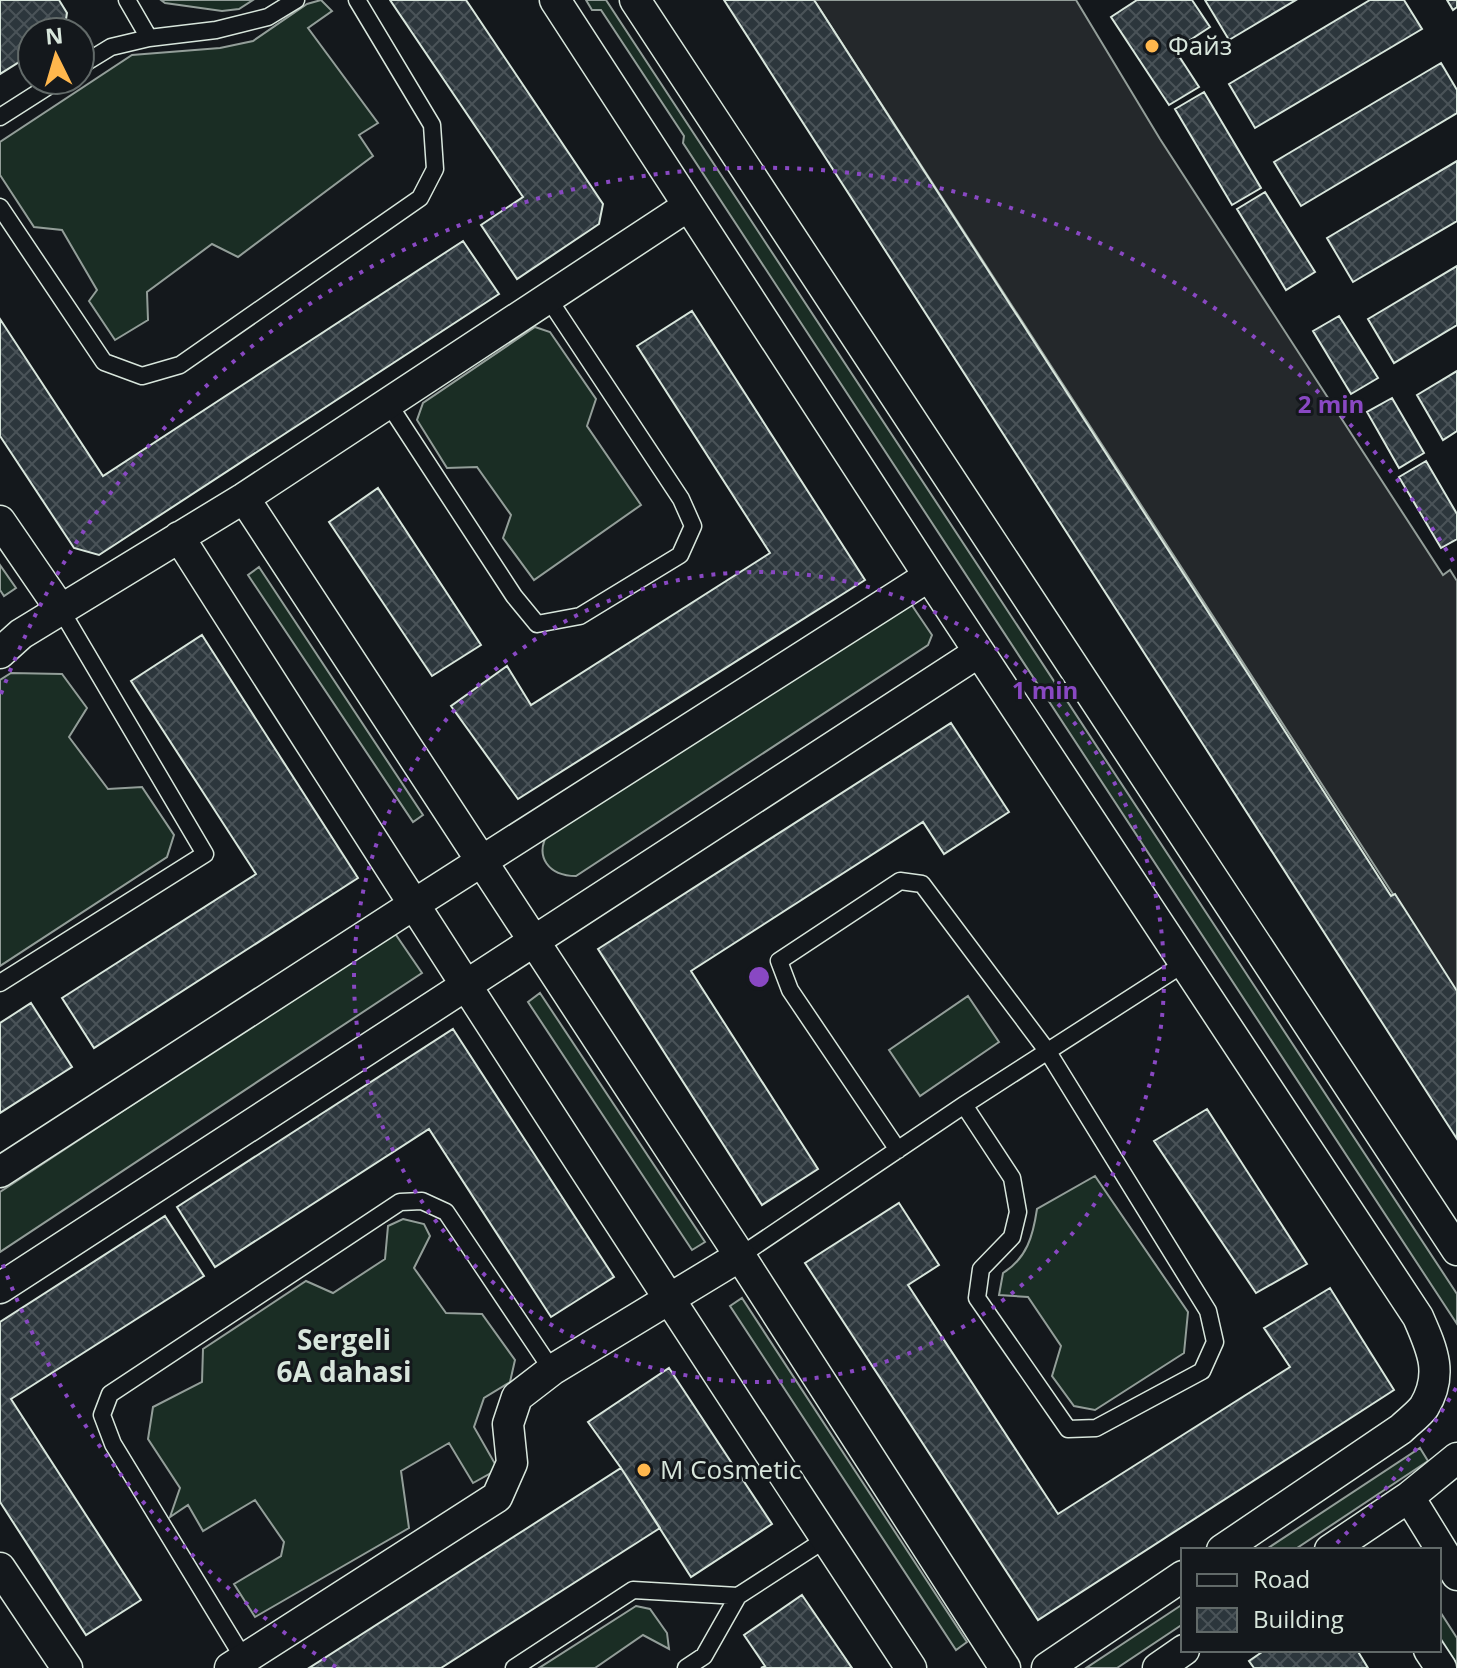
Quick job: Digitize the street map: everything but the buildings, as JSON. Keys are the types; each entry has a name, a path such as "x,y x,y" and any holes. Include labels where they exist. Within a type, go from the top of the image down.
{"street":[{"path":"555,0 929,576 1418,1317 1446,1380 1423,1409 1401,1429 1225,1548"},
{"path":"635,0 1457,1250"},
{"path":"0,653 21,634 244,498 688,206"},
{"path":"244,498 740,1256 1005,1668"},
{"path":"0,521 61,610"},
{"path":"179,537 668,1300 911,1668"},
{"path":"0,1172 929,576"},
{"path":"0,1288 979,652"},
{"path":"237,1663 497,1497 512,1463 508,1424 517,1397 552,1370 740,1256"},
{"path":"1348,1545 1457,1458"},
{"path":"1409,1497 1440,1548"},
{"path":"1441,1549 1457,1575"},
{"path":"0,1568 67,1668"},
{"path":"1047,1668 1181,1577"}],"lane":[{"path":"127,0 149,38"},
{"path":"96,56 111,47 149,38 216,30 268,17 296,0"},
{"path":"0,207 104,362 142,376 180,365 420,198 435,169 432,125 357,0"},
{"path":"0,117 33,96"},
{"path":"388,403 514,596 537,624 580,616 680,555 693,526 681,499 548,298"},
{"path":"0,983 205,854 61,610"},
{"path":"898,1150 790,990 779,961 900,881 922,884 1048,1052 1208,1311 1215,1342 1202,1371 1096,1428 1068,1429 977,1298 981,1269 1012,1237 1018,1212 1012,1178 964,1105"},
{"path":"740,1256 964,1105 1185,963"},
{"path":"237,1663 113,1444 102,1415 110,1394 400,1202 422,1201 446,1212 552,1370"},
{"path":"686,1668 704,1656 738,1596 826,1539"},
{"path":"514,1668 633,1590 738,1596"}],"green space":[{"path":"161,0 253,0 239,9 222,11"},
{"path":"321,0 332,11 308,28 378,123 359,135 373,156 238,257 212,244 147,292 148,320 115,340 89,301 97,290 62,230 34,227 0,175 0,142 70,96 96,96 96,79 132,55 220,48 253,41 307,4"},
{"path":"586,0 606,0 1457,1294 1457,1324 683,143 684,136 601,10 592,10"},
{"path":"535,327 550,332 596,399 587,426 641,505 534,580 503,538 511,515 477,467 447,468 417,420 423,403"},
{"path":"0,565 16,588 4,596 0,590"},
{"path":"259,567 423,815 413,822 248,575"},
{"path":"909,601 932,635 928,645 576,876 558,873 547,864 543,850 548,833"},
{"path":"11,673 62,674 87,708 69,737 108,789 142,787 174,835 167,857 0,966 0,680"},
{"path":"394,932 422,973 0,1252 0,1192"},
{"path":"540,993 705,1242 692,1250 528,1002"},
{"path":"968,996 999,1042 920,1096 889,1050"},
{"path":"1095,1176 1188,1312 1184,1353 1095,1410 1074,1406 1052,1376 1061,1346 1028,1297 999,1295 1003,1273 1028,1246 1037,1209"},
{"path":"403,1219 424,1224 430,1236 414,1268 446,1313 482,1314 515,1360 510,1382 484,1398 474,1427 498,1469 473,1483 449,1443 401,1471 409,1528 255,1617 234,1584 281,1556 284,1542 255,1500 203,1531 188,1505 170,1517 180,1488 148,1439 153,1407 202,1382 203,1349 306,1281 333,1293 385,1259 388,1226"},
{"path":"742,1298 967,1642 956,1650 730,1306"},
{"path":"1420,1448 1428,1461 1297,1548 1268,1548"},
{"path":"1181,1605 1181,1625 1117,1668 1086,1668"},
{"path":"636,1606 650,1609 667,1633 669,1649 643,1635 595,1668 539,1668"},
{"path":"1441,1613 1457,1638 1457,1664 1441,1639"}],"shaded area":[{"path":"814,0 1076,0 1160,139 1443,575 1450,570 1457,581 1457,993"}],"place":[{"name":"Файз","path":"1152,46"},
{"name":"M Cosmetic","path":"644,1470"}],"district":[{"name":"Sergeli 6A dahasi","path":"344,1356"}]}
